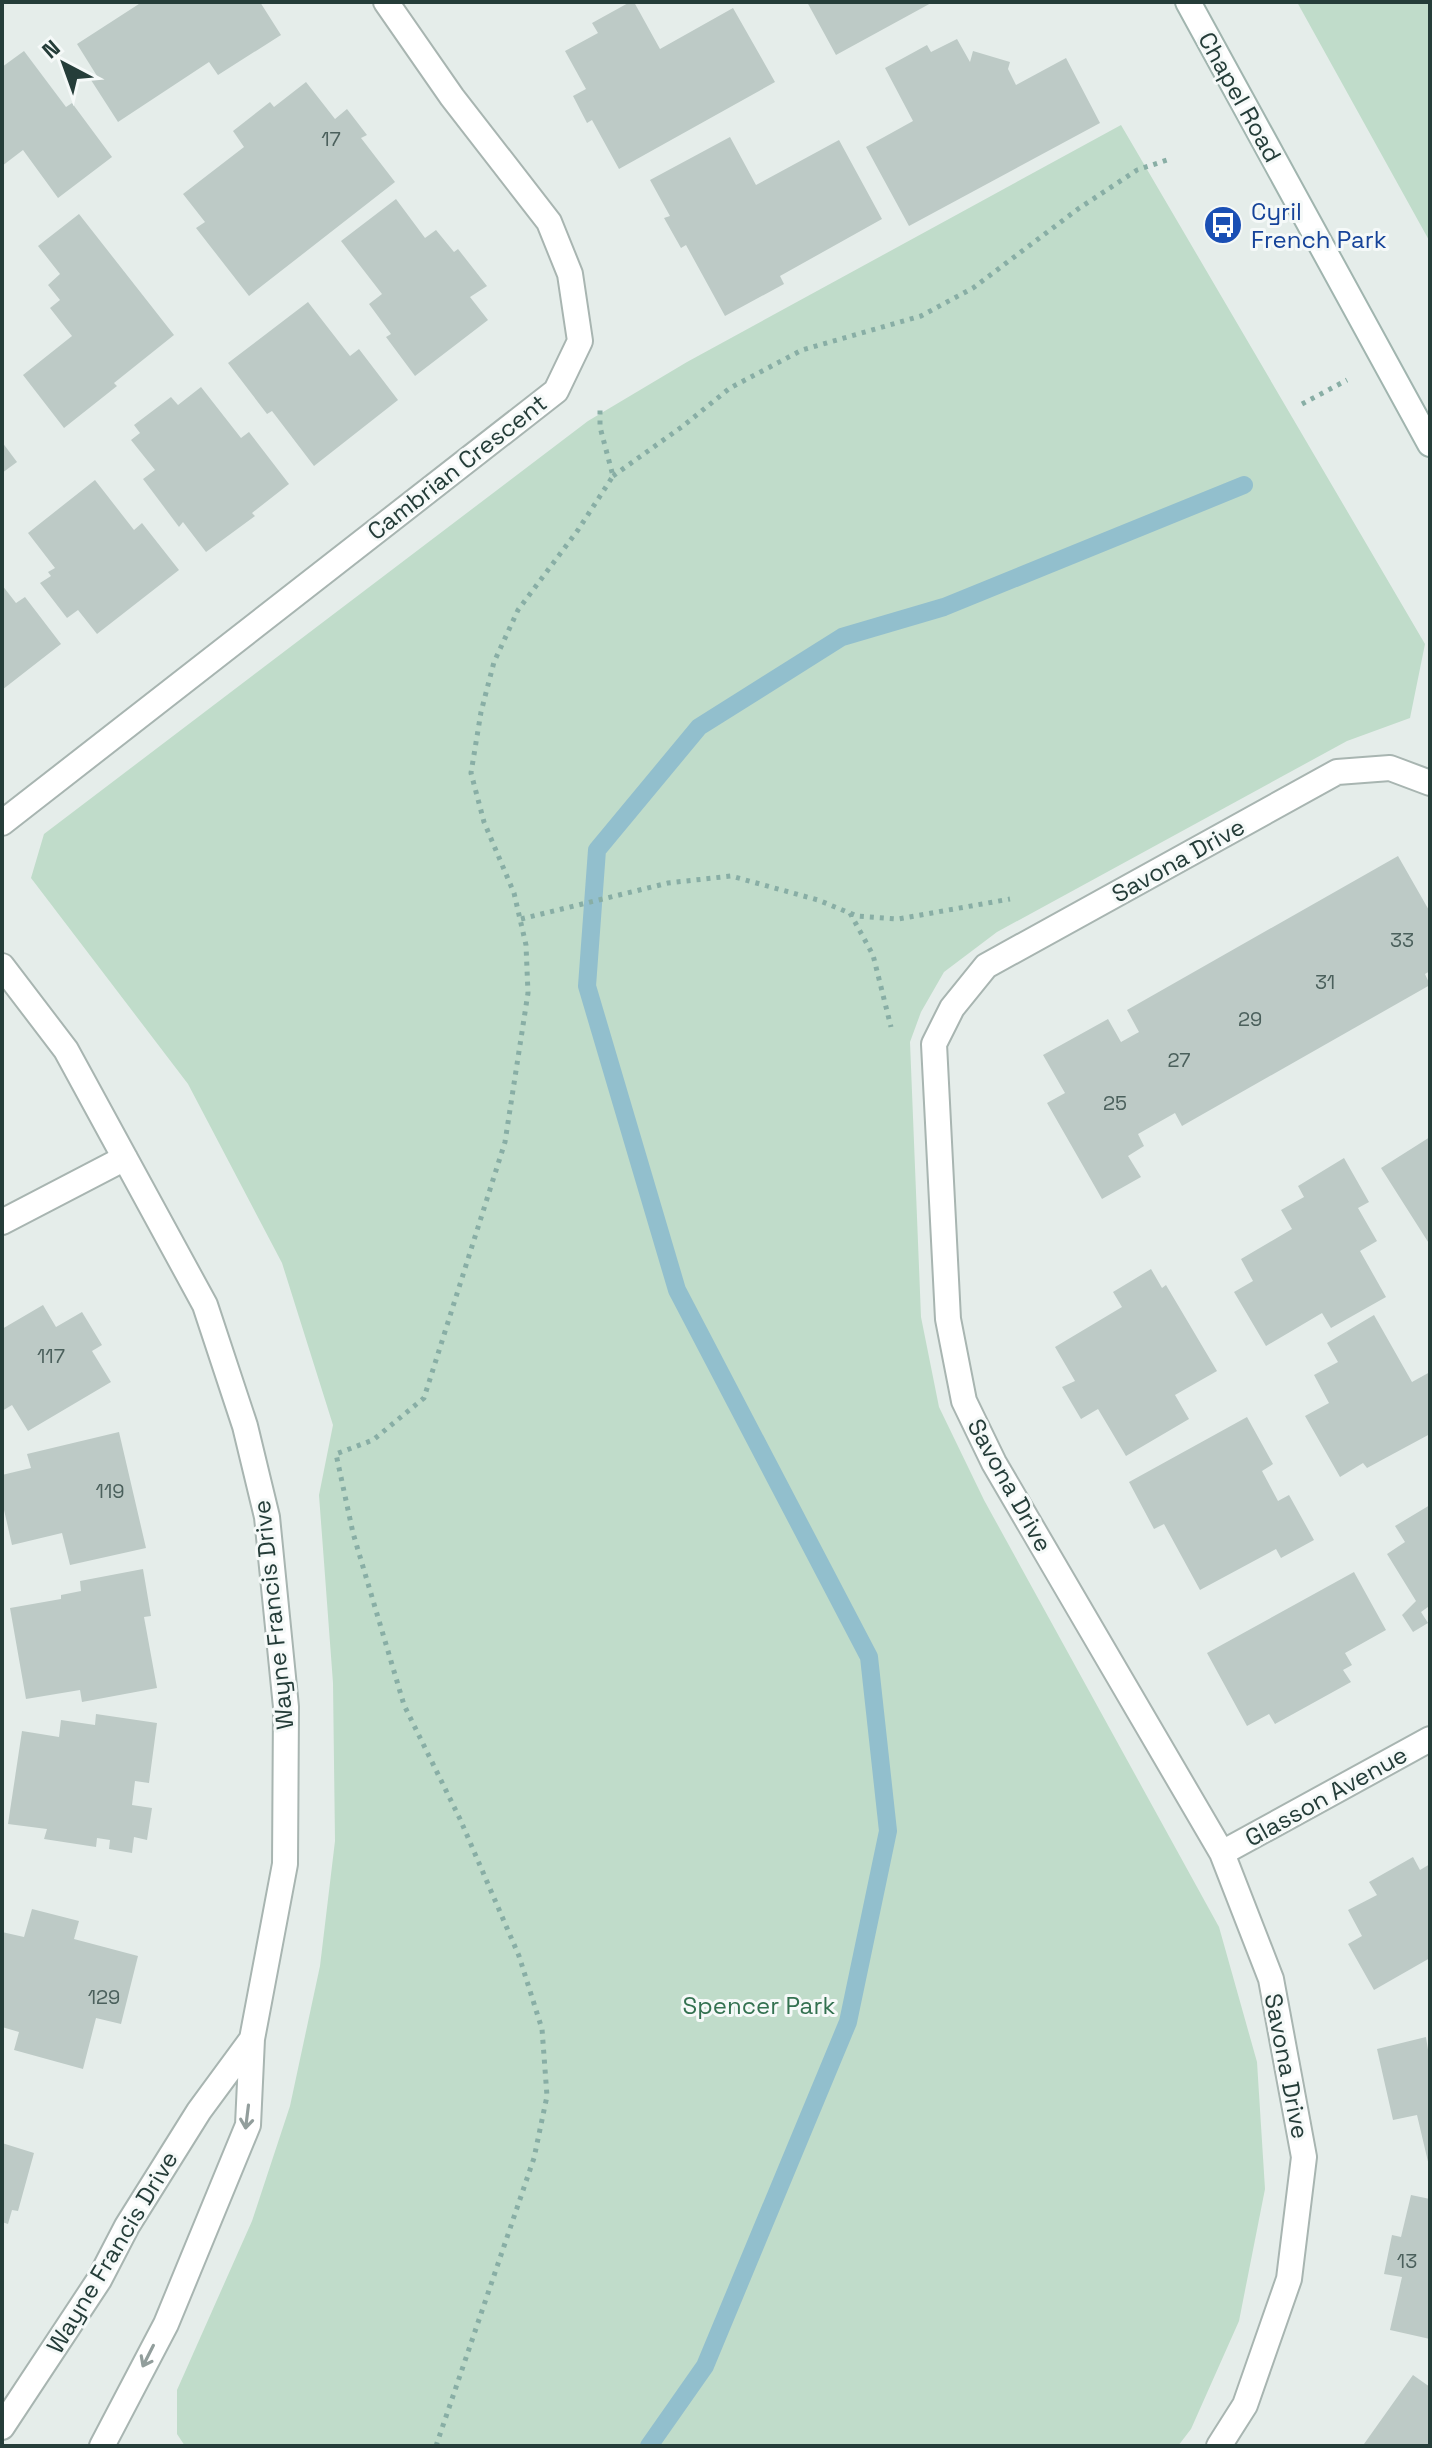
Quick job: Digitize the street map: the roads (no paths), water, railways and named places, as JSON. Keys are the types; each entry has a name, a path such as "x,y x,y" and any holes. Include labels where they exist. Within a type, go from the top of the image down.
{"street":[{"name":"Cambrian Crescent","path":"2,823 556,391 580,341 570,274 549,222 452,97 386,2"},
{"name":"Chapel Road","path":"1188,2 1430,444"},
{"name":"Savona Drive","path":"1219,2446 1245,2405 1289,2279 1304,2157 1271,1979 1222,1853 994,1463 964,1401 948,1319 934,1044 952,1008 986,966 1337,772 1390,768 1430,783"},
{"name":"Wayne Francis Drive","path":"2,966 66,1050 205,1305 245,1426 267,1517 286,1707 285,1864 252,2039 248,2125 166,2324 102,2446"},
{"path":"2,1222 125,1158"},
{"name":"Glasson Avenue","path":"1222,1853 1430,1739"},
{"name":"Wayne Francis Drive","path":"2,2427 99,2280 127,2226 199,2111 252,2039"}],"waterway":[{"path":"649,2446 705,2366 848,2022 888,1831 869,1657 677,1290 587,986 597,850 699,727 842,637 944,607 1244,485"}],"place":[{"name":"Cyril French Park","path":"1223,225"}],"park label":[{"name":"Spencer Park","path":"759,2005"}]}
